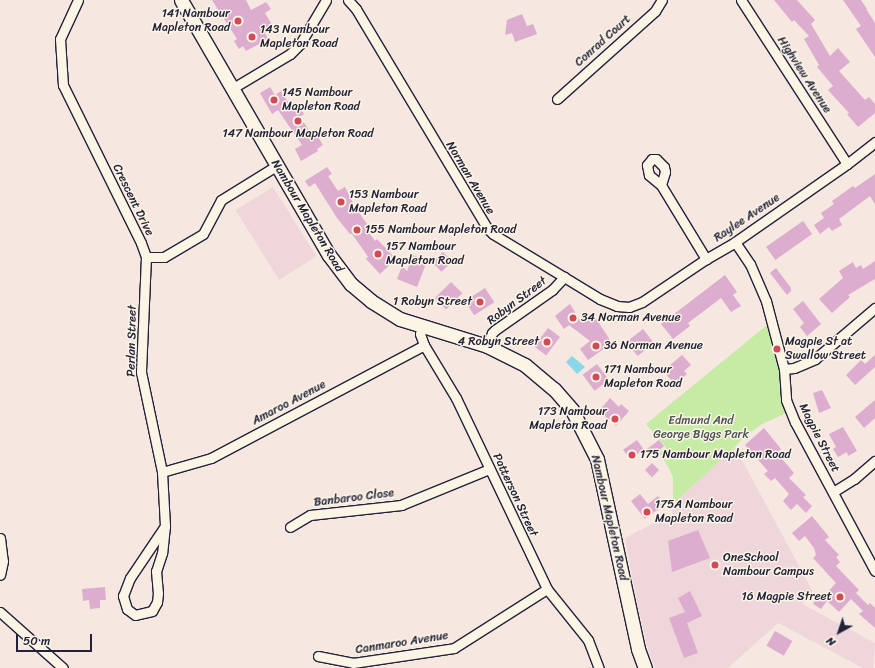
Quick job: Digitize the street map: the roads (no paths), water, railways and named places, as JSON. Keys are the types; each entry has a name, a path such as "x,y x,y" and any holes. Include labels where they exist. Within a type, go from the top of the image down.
{"main road":[{"name":"Nambour Mapleton Road","path":"181,0 329,255 351,284 360,293 386,311 422,326 487,346 525,365 544,380 572,410 588,437 597,459 638,649 644,668"}],"street":[{"name":"Crescent Drive","path":"78,0 60,39 64,85 138,236 146,257"},
{"path":"233,88 290,54 300,44 326,0"},
{"name":"Norman Avenue","path":"348,0 356,9 487,228 493,234 609,303 629,307"},
{"name":"Conrad Court","path":"557,99 655,11 662,0"},
{"name":"Highview Avenue","path":"741,0 847,164"},
{"name":"Raylee Avenue","path":"629,307 642,302 706,259 735,242 847,164 875,142"},
{"path":"146,257 164,257 203,234 221,200 276,166"},
{"path":"661,185 706,259"},
{"name":"Magpie Street","path":"735,242 750,264 766,301 784,369 786,400 795,422 875,571"},
{"name":"Perlan Street","path":"146,257 141,372 162,472 165,526 162,552 156,571 158,593 157,602 152,611 135,615 127,609 123,596 130,578 165,526"},
{"name":"Robyn Street","path":"487,346 492,333 495,330 552,290 564,277"},
{"path":"784,369 794,368 814,359 875,308"},
{"name":"Patterson Street","path":"422,326 420,334 424,345 456,398 547,589 588,640 599,668"},
{"name":"Amaroo Avenue","path":"162,472 211,458 424,345"},
{"path":"833,492 854,479 875,461"},
{"name":"Banbaroo Close","path":"290,527 310,515 401,505 489,469"},
{"path":"0,538 3,561 0,575"},
{"name":"Canmaroo Avenue","path":"318,656 353,663 454,648 547,589"},
{"path":"0,612 63,668"}],"water":[{"path":"572,356 585,367 577,374 566,362"}],"place":[{"name":"141 Nambour Mapleton Road","path":"238,21"},
{"name":"143 Nambour Mapleton Road","path":"252,37"},
{"name":"145 Nambour Mapleton Road","path":"274,100"},
{"name":"147 Nambour Mapleton Road","path":"298,121"},
{"name":"153 Nambour Mapleton Road","path":"341,202"},
{"name":"155 Nambour Mapleton Road","path":"357,230"},
{"name":"157 Nambour Mapleton Road","path":"378,254"},
{"name":"1 Robyn Street","path":"480,302"},
{"name":"34 Norman Avenue","path":"573,318"},
{"name":"4 Robyn Street","path":"547,342"},
{"name":"36 Norman Avenue","path":"596,346"},
{"name":"Magpie St at Swallow Street","path":"777,349"},
{"name":"171 Nambour Mapleton Road","path":"596,377"},
{"name":"173 Nambour Mapleton Road","path":"615,419"},
{"name":"175 Nambour Mapleton Road","path":"632,455"},
{"name":"175A Nambour Mapleton Road","path":"647,512"},
{"name":"OneSchool Nambour Campus","path":"715,565"},
{"name":"16 Magpie Street","path":"840,597"}],"park label":[{"name":"Edmund And George Biggs Park","path":"701,428"}]}
